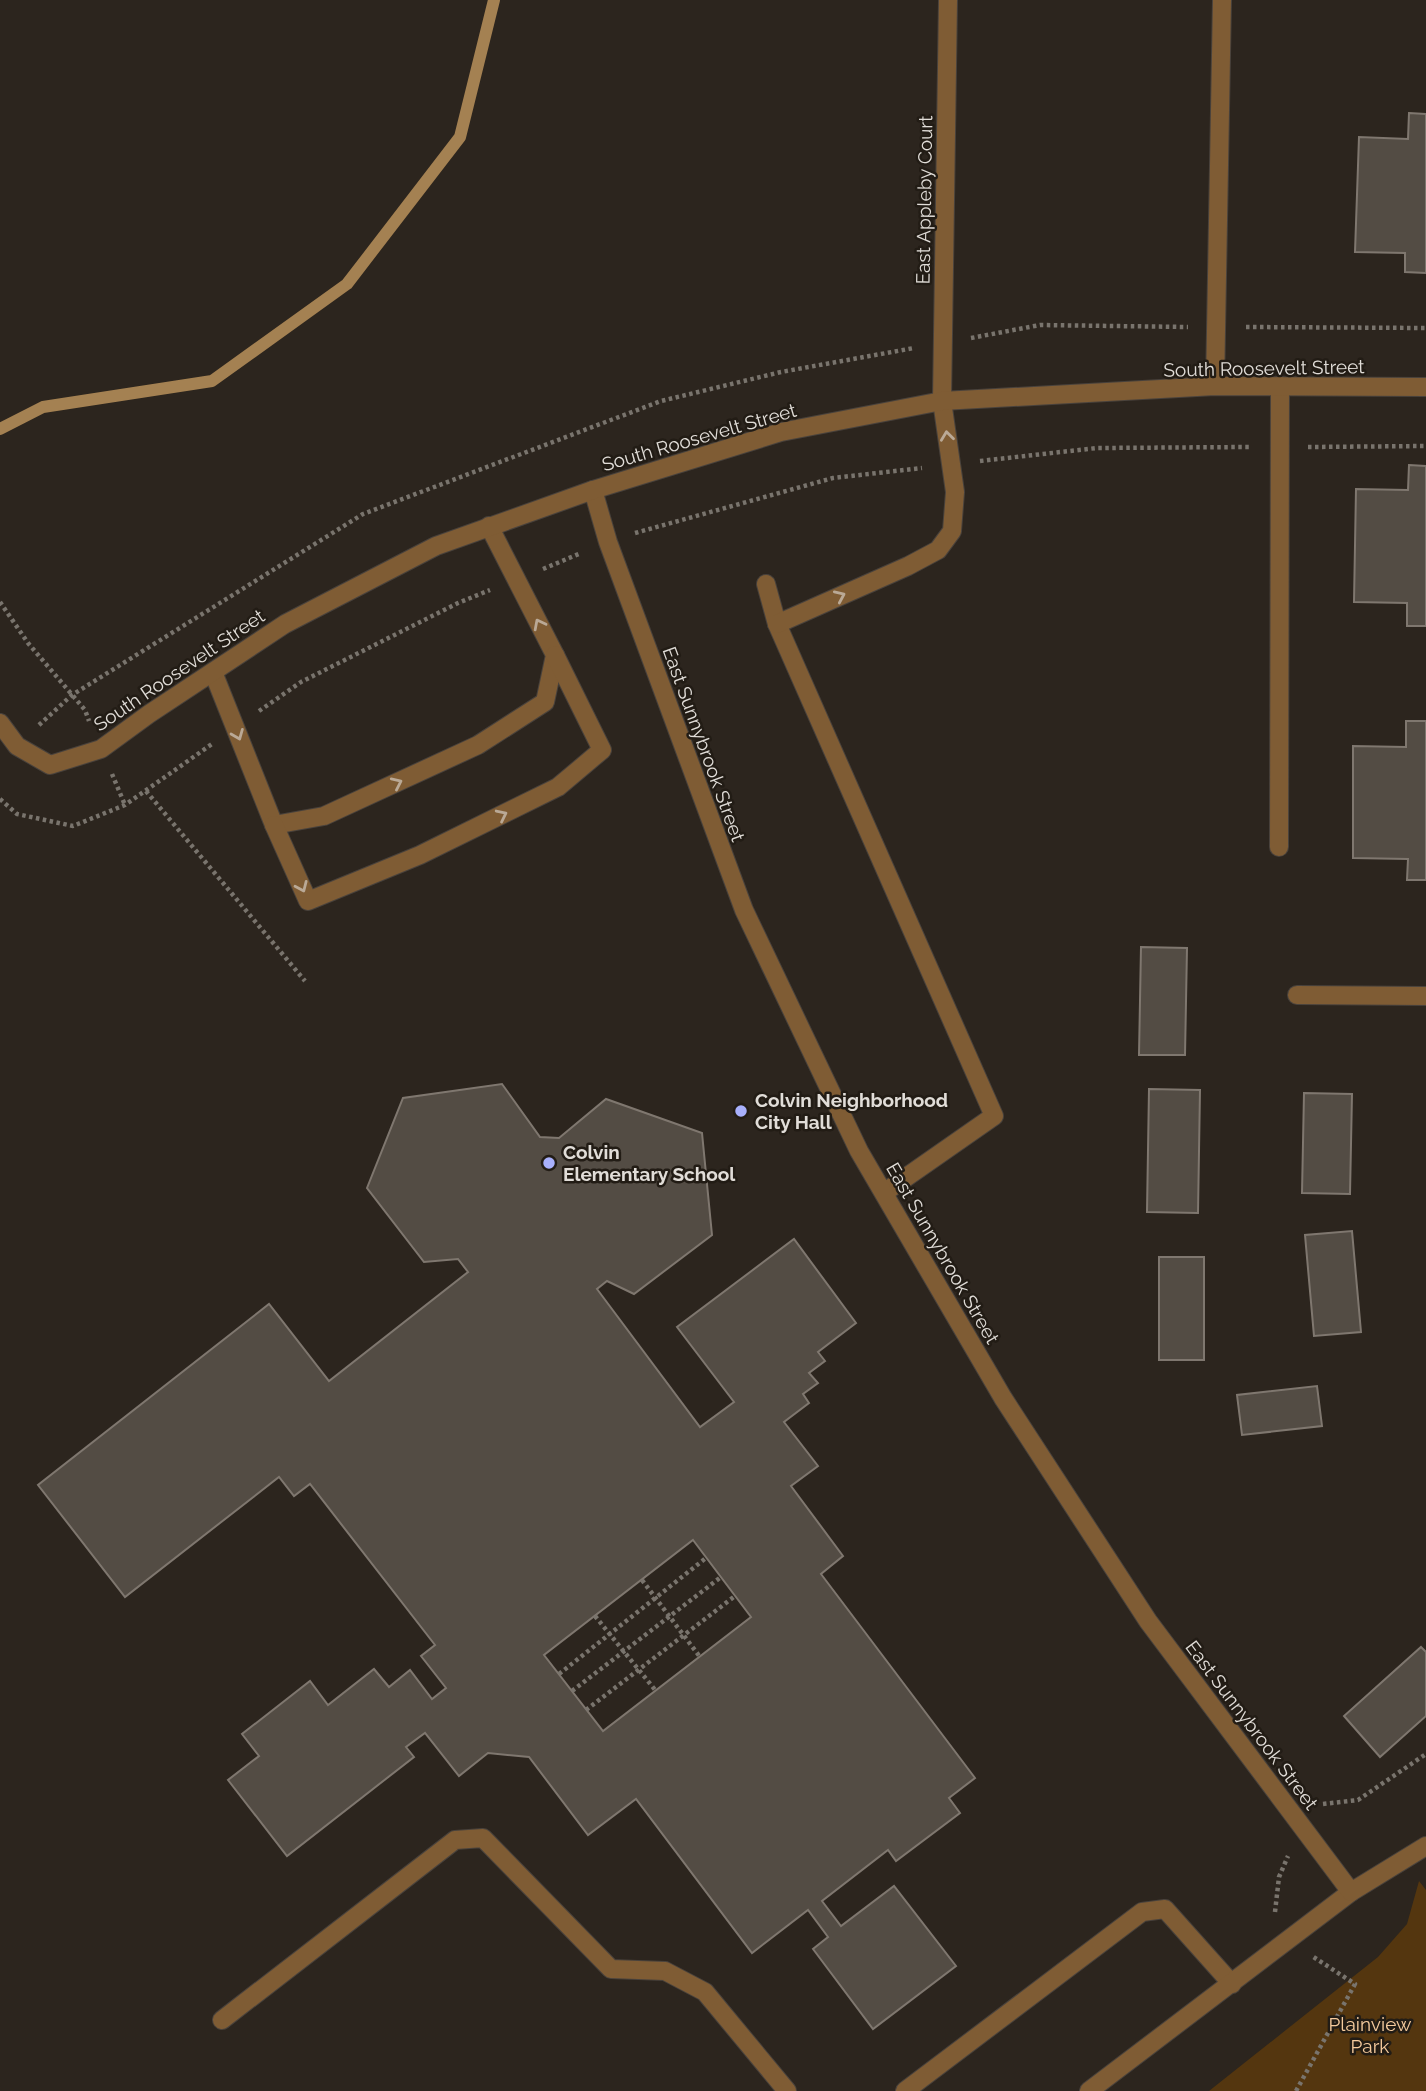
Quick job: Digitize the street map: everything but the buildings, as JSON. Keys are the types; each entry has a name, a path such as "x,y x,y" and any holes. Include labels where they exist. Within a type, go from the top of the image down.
{"street":[{"name":"East Appleby Court","path":"778,624 938,550 952,531 956,492 942,401 948,0"},
{"path":"1216,386 1222,0"},
{"name":"South Roosevelt Street","path":"0,723 17,746 50,765 101,749 149,713 285,624 436,546 593,490 782,432 942,401 1216,386 1426,387"},
{"path":"1279,847 1280,386"},
{"name":"East Sunnybrook Street","path":"593,490 608,542 744,910 859,1152 885,1192 1003,1398 1148,1621 1352,1892"},
{"path":"213,672 308,901 420,855 558,787 602,750 489,526"},
{"path":"766,584 778,624 993,1116 885,1192"},
{"path":"274,824 324,816 478,746 545,702 555,654"},
{"path":"1297,995 1426,996"},
{"path":"222,2020 454,1840 483,1838 611,1969 665,1971 705,1992 787,2091"},
{"path":"1089,2091 1352,1892 1426,1846"},
{"path":"905,2091 1142,1912 1165,1909 1232,1984"}],"path":[{"path":"0,799 17,814 73,826 125,805 301,682 458,603 608,542 833,478 1097,448 1426,446"},
{"path":"0,602 28,643 85,710 125,805"},
{"path":"146,791 305,981"},
{"path":"559,1674 706,1558"},
{"path":"572,1691 721,1577"},
{"path":"642,1580 700,1657"},
{"path":"586,1710 735,1596"},
{"path":"594,1616 656,1691"}],"green space":[{"name":"Plainview Park","path":"1419,1881 1426,1890 1426,2091 1209,2091 1378,1957 1407,1924"}],"waterway":[{"path":"0,429 43,407 212,381 347,284 460,137 494,0"}],"place":[{"name":"Colvin Neighborhood City Hall","path":"741,1111"},
{"name":"Colvin Elementary School","path":"549,1163"}]}
